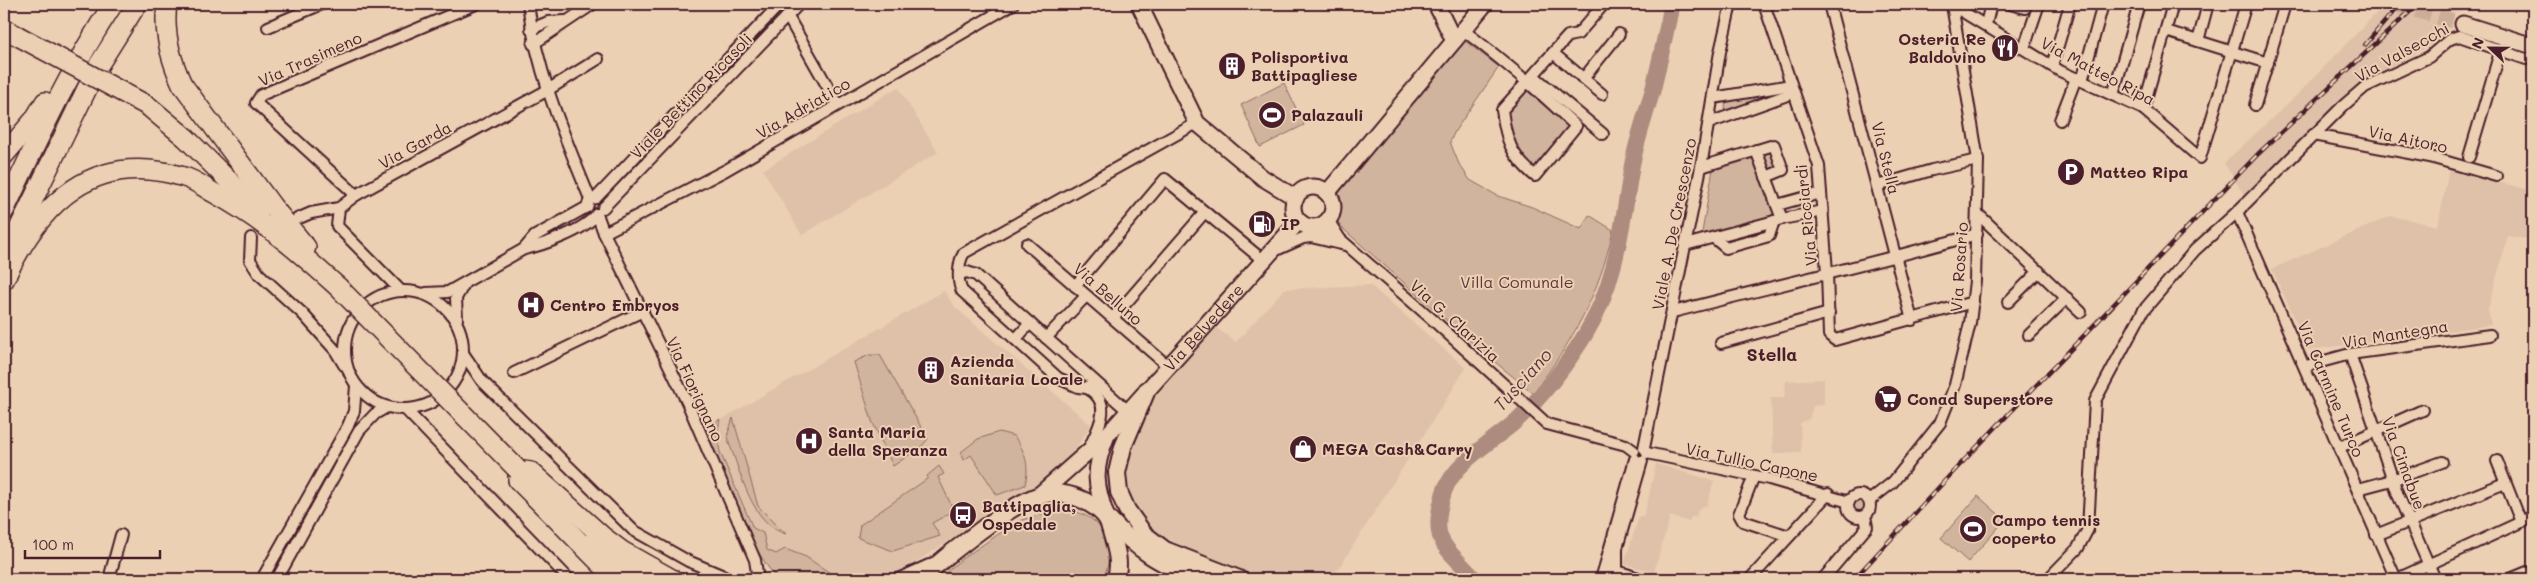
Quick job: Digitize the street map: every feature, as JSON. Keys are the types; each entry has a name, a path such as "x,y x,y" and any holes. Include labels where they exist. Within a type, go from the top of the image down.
{"highway":[{"path":"4,155 34,120 103,4"},
{"path":"4,211 33,149 97,28 113,4"},
{"path":"4,260 98,66 137,4"},
{"path":"168,4 167,39 173,64 182,84 272,206 338,287"},
{"path":"11,33 148,106 186,138 295,248 338,287 592,544 638,579"},
{"path":"4,280 18,250 42,217 57,201 72,188 109,172 154,170 186,177 250,213 295,248"},
{"path":"518,470 518,480 616,579"},
{"path":"518,470 531,472 602,536 622,551 672,579"}],"main road":[{"path":"1138,4 1198,123 1263,178 1296,198"},
{"path":"1436,4 1458,35"},
{"path":"1327,193 1485,4"},
{"path":"2464,24 2533,46"},
{"path":"1310,188 1316,188 1327,193 1332,206 1321,224 1303,224 1299,221 1293,210 1296,198 1300,193 1310,188"},
{"name":"Via Belvedere","path":"920,579 944,558 1010,512 1039,495 1108,434 1299,221"},
{"path":"1147,390 1123,447 1117,473 1119,492 1127,510 1144,534 1165,550 1238,579"},
{"name":"Via Belvedere","path":"1108,434 1098,459 1096,476 1099,497 1117,552 1115,579"},
{"name":"Via Belvedere","path":"1039,495 1059,492 1075,496 1091,504 1107,518"},
{"path":"1107,518 1134,546 1160,563 1197,579"}],"street":[{"path":"268,27 322,4"},
{"name":"Via Trasimeno","path":"356,195 256,103 261,95 476,4"},
{"path":"531,31 548,28 565,21 593,4"},
{"name":"Viale Bettino Ricasoli","path":"524,249 535,236 591,201 780,4"},
{"name":"Viale Bettino Ricasoli","path":"524,249 537,246 591,222 788,18 799,4"},
{"name":"Via Adriatico","path":"604,233 726,170 1013,4"},
{"path":"1532,79 1576,126 1535,176 1520,163 1510,146 1502,110 1532,79 1568,36 1578,34 1604,4"},
{"name":"Viale A. De Crescenzo","path":"1616,575 1617,548 1641,455 1673,312 1702,167 1708,123 1731,4"},
{"name":"Via Ricciardi","path":"1764,4 1819,166 1828,272 1830,335 1835,340 1912,320"},
{"name":"Via Stella","path":"1829,4 1894,258 1912,320"},
{"name":"Via Matteo Ripa","path":"1951,4 2052,66 2143,109 2200,158 2232,51"},
{"name":"Via Rosario","path":"1869,501 1893,482 1940,423 1955,385 1970,323 1978,214 1978,160 1951,4"},
{"path":"1986,24 1991,4"},
{"path":"2010,4 2025,8"},
{"path":"2024,48 2039,4"},
{"path":"2052,66 2070,4"},
{"path":"2060,120 2079,80 2103,4"},
{"path":"2113,95 2139,4"},
{"path":"2143,109 2174,4"},
{"path":"2198,41 2208,4"},
{"path":"2232,51 2246,4"},
{"path":"2255,105 2285,4"},
{"path":"2371,4 2377,4"},
{"path":"528,8 548,28"},
{"path":"528,8 533,44 546,91 591,201 592,213 600,211"},
{"path":"788,18 838,105"},
{"path":"533,44 548,28"},
{"path":"2166,31 2268,63"},
{"path":"1583,78 1619,34"},
{"path":"1458,35 1532,79 1603,134"},
{"name":"Via Valsecchi","path":"2048,579 2078,548 2088,529 2095,401 2143,311 2195,250 2237,212 2313,135 2365,87 2429,57 2450,39 2459,36 2526,59 2533,56"},
{"path":"2469,158 2501,49"},
{"path":"1553,54 1602,94"},
{"name":"Via Garda","path":"297,220 311,213 339,208 356,195 546,91 598,58"},
{"path":"1713,98 1792,89"},
{"path":"1708,123 1792,89"},
{"path":"1091,385 1078,387 1058,378 962,291 958,281 960,274 959,263 964,253 1198,123"},
{"name":"Via Aitoro","path":"2313,135 2430,157 2496,176"},
{"path":"1702,167 1774,145 1783,170 1766,177"},
{"path":"1756,150 1777,205 1778,220"},
{"path":"1877,186 1932,170 1978,160"},
{"path":"1075,286 1165,179 1205,212 1269,256 1303,238 1311,237 1344,243"},
{"path":"1777,205 1821,193"},
{"name":"Via Fiorignano","path":"591,201 602,201 600,211 604,233 687,402 755,560 758,579"},
{"path":"337,226 339,208"},
{"path":"1685,245 1778,220 1823,211"},
{"path":"1113,318 1205,212"},
{"name":"Via Carmine Turco","path":"2237,212 2306,366 2396,579"},
{"path":"311,213 327,217 400,290"},
{"path":"1978,214 2081,312"},
{"name":"Via G. Clarizia","path":"1321,224 1433,320 1547,424 1626,445 1641,455"},
{"name":"Via G. Clarizia","path":"1321,224 1344,243"},
{"path":"1673,312 1828,272 1894,258 1977,234"},
{"path":"251,238 250,260 259,274 302,313 335,350 356,386 370,399 387,407 405,409 426,405 447,390 460,367 463,353 455,312 456,298 468,280"},
{"name":"Via Belluno","path":"1027,244 1169,367"},
{"path":"348,371 344,354 346,337 357,313 377,296 400,290 423,293 448,292 524,249"},
{"path":"2008,302 2039,271"},
{"path":"960,274 967,272 976,275 1046,338 1091,385 1128,411"},
{"path":"423,293 442,304 458,326"},
{"path":"1046,338 1086,296"},
{"path":"2029,335 2067,298"},
{"path":"1912,320 1973,302"},
{"path":"514,373 643,311"},
{"path":"1721,343 1829,312"},
{"path":"1016,339 1030,324"},
{"name":"Via Mantegna","path":"2306,366 2350,354 2490,335"},
{"path":"463,353 482,382 633,530 688,561 731,579"},
{"name":"Via Cimabue","path":"2350,354 2392,480 2435,579"},
{"path":"1087,452 1101,424 1103,412 1102,403 1091,385"},
{"path":"262,579 348,426 354,411 356,386"},
{"path":"277,579 359,431 375,414 387,407"},
{"path":"405,409 552,565 569,579"},
{"path":"2340,447 2423,410"},
{"name":"Viale A. De Crescenzo","path":"1601,579 1641,455"},
{"name":"Via Tullio Capone","path":"1641,455 1754,476 1828,494 1849,502"},
{"path":"2497,461 2521,522"},
{"path":"2358,488 2392,480 2442,462"},
{"path":"1754,476 1739,514 1743,520 1789,536"},
{"path":"2376,535 2506,483"},
{"path":"1750,579 1828,494"},
{"path":"1823,579 1867,527 1865,516 1870,509 1869,501 1860,495 1849,502 1849,510 1853,515 1865,516"},
{"path":"2396,579 2533,516"},
{"path":"109,579 120,535"},
{"path":"898,579 944,558"},
{"name":"Viale A. De Crescenzo","path":"1607,558 1611,574 1610,579"},
{"path":"2510,579 2527,572"},
{"path":"1616,575 1641,579"}],"shaded area":[{"path":"2385,4 2473,4 2466,11 2450,13 2445,32 2436,42 2361,83 2244,195 2224,163 2298,94"},
{"path":"898,87 938,152 802,235 763,170"},
{"path":"2449,169 2533,191 2533,240 2508,236 2488,309 2491,325 2309,350 2272,269 2391,216 2438,226"},
{"path":"1370,285 1466,368 1332,579 1265,579 1180,545 1144,526 1130,506 1123,478 1134,436 1150,403 1215,327 1236,342 1284,289"},
{"path":"944,291 956,308 1091,425 1071,456 1051,476 889,579 777,579 768,568 705,429"},
{"path":"1824,379 1824,405 1813,406 1809,419 1800,423 1801,453 1773,454 1771,398 1784,398 1786,381"},
{"path":"1656,464 1714,481 1707,505 1699,508 1696,517 1691,517 1689,522 1670,516 1654,572 1624,564 1639,516 1643,516 1646,508"}],"green space":[{"name":"Villa Comunale","path":"1465,41 1499,67 1455,131 1450,142 1459,164 1470,180 1498,196 1532,207 1581,229 1589,215 1613,230 1600,276 1583,316 1560,355 1533,393 1479,349 1341,227 1336,218 1341,206 1338,203 1339,193"},
{"name":"Palazauli","path":"1284,83 1304,125 1260,147 1241,105"},
{"path":"1528,88 1569,128 1533,168 1515,143 1507,113"},
{"path":"1778,90 1780,94 1725,110 1726,98"},
{"path":"1778,148 1786,171 1771,178 1784,215 1701,238 1713,169"},
{"path":"869,355 880,355 928,439 922,446 893,466 872,421 854,362"},
{"path":"733,418 758,506 786,534 774,529 764,520 756,509 743,483 729,443 728,433"},
{"path":"720,419 717,435 720,452 753,528 763,533 767,550 776,554 785,549 806,557 839,579 777,579 765,563 745,527 705,429"},
{"path":"999,432 1014,436 1024,453 1027,471 1025,485 997,495 971,455 964,460 961,452 978,439"},
{"path":"939,466 944,474 938,477 954,511 932,523 940,536 893,551 858,538 860,525 927,479 927,476"},
{"name":"Campo tennis coperto","path":"1978,496 2005,520 1968,562 1941,538"},
{"path":"1857,501 1861,501 1865,507 1861,513 1857,513 1853,509 1853,505"},
{"path":"1066,507 1094,521 1104,534 1109,549 1109,556 1103,579 938,579 963,558 1018,521"}],"waterway":[{"name":"Tusciano","path":"1475,579 1442,542 1438,522 1444,492 1456,471 1516,421 1544,391 1577,347 1596,315 1617,253 1634,155 1653,89 1672,4"}],"tunnel":[{"path":"2394,4 2463,24"}],"railway":[{"path":"2365,45 2400,4"},
{"path":"1854,579 1953,472 2258,154 2418,4"}],"place":[{"name":"Osteria Re Baldovino","path":"2005,48"},
{"name":"Polisportiva Battipagliese","path":"1232,66"},
{"name":"Palazauli","path":"1272,115"},
{"name":"Matteo Ripa","path":"2071,172"},
{"name":"IP","path":"1262,224"},
{"name":"Centro Embryos","path":"531,305"},
{"name":"Azienda Sanitaria Locale","path":"931,370"},
{"name":"Conad Superstore","path":"1888,399"},
{"name":"Santa Maria della Speranza","path":"809,441"},
{"name":"MEGA Cash&Carry","path":"1303,449"},
{"name":"Battipaglia, Ospedale","path":"963,515"},
{"name":"Campo tennis coperto","path":"1973,529"}],"district":[{"name":"Stella","path":"1772,355"}]}
